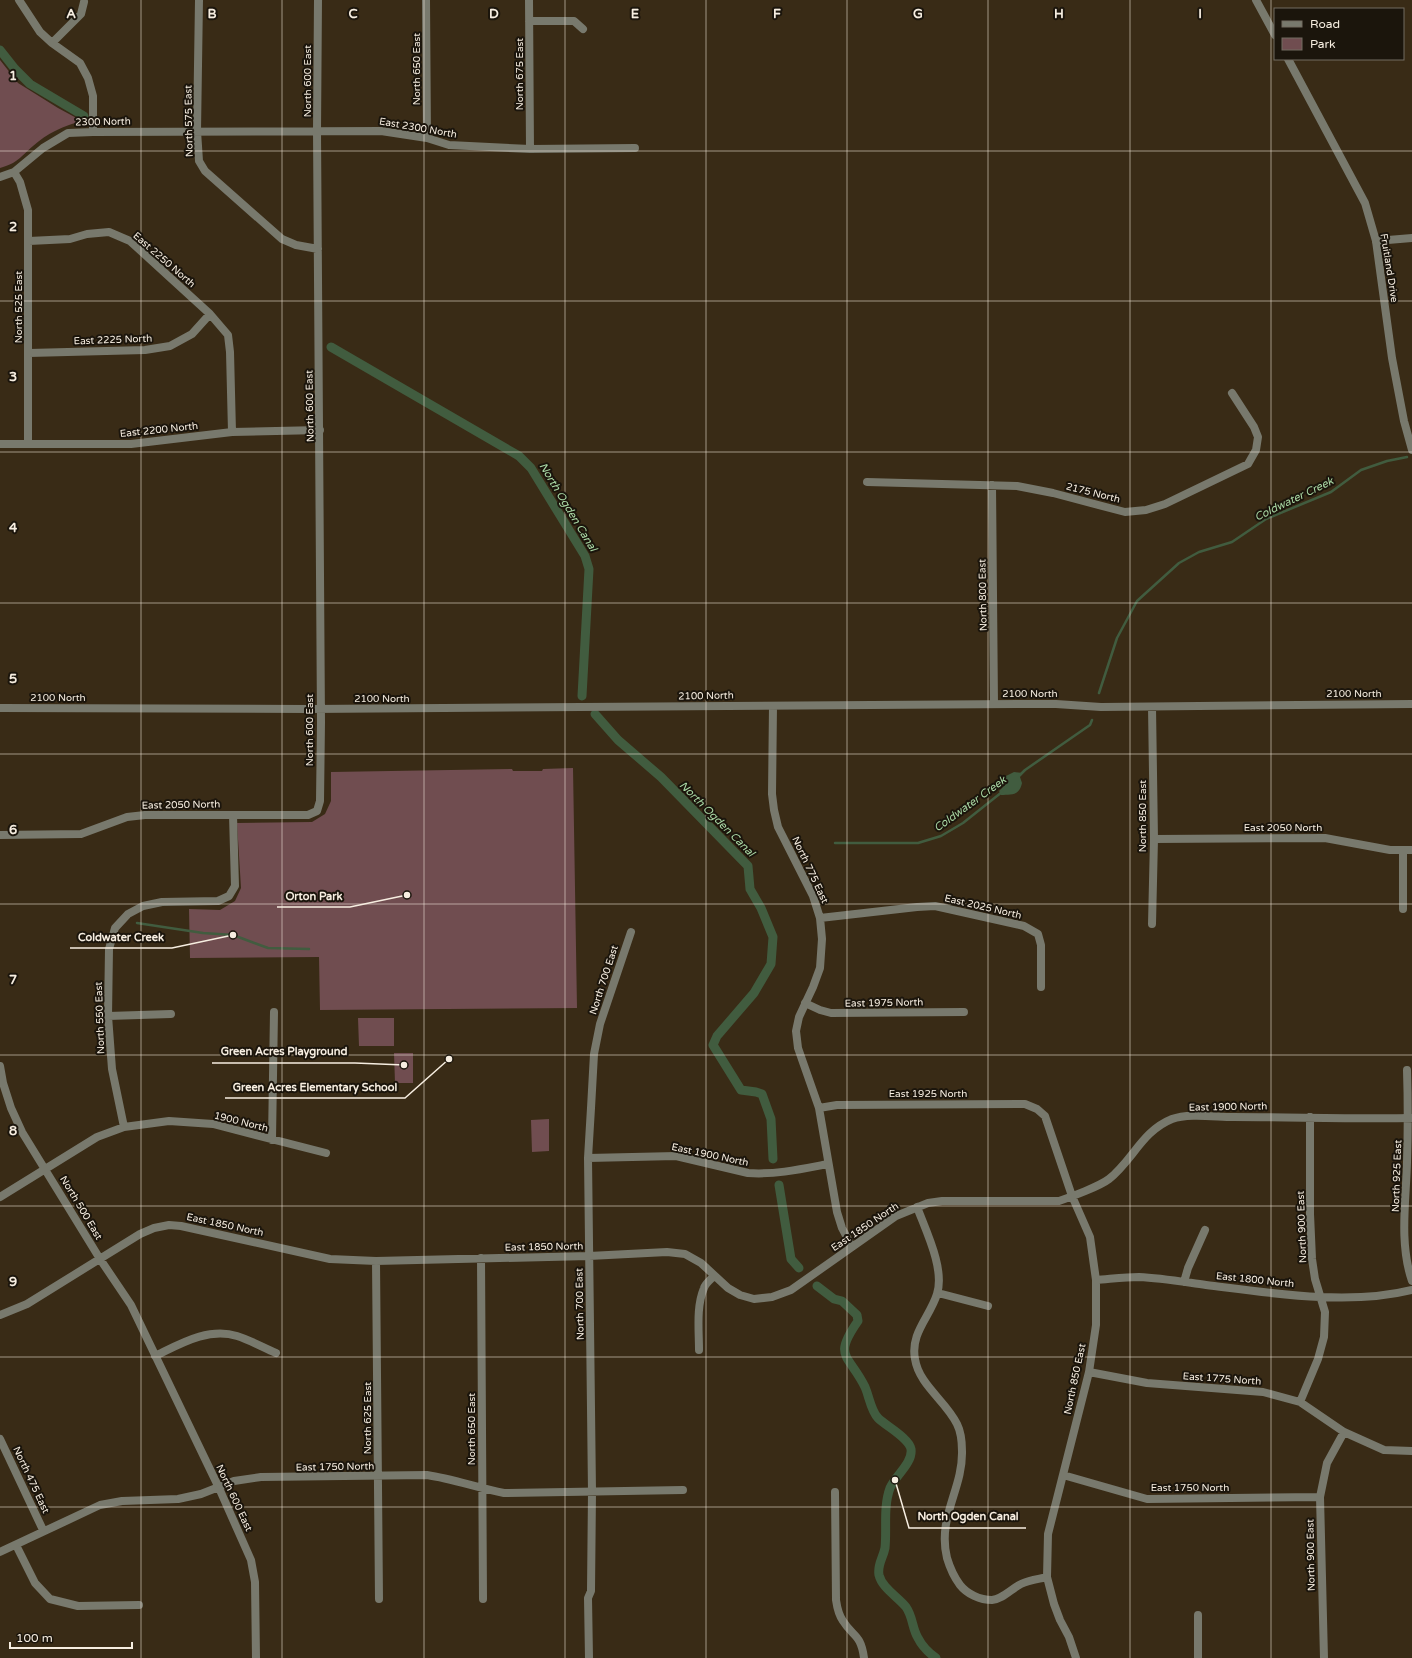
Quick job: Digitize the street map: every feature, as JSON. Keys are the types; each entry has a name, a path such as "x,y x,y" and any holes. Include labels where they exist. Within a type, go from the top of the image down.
{"street":[{"path":"19,0 40,32 52,43 80,63 88,78 93,96 93,132"},
{"name":"North 575 East","path":"199,0 197,131 199,161 205,171 282,239 310,249 318,249"},
{"name":"North 600 East","path":"317,810 320,801 320,430 317,131 318,0"},
{"name":"North 650 East","path":"426,0 427,138"},
{"name":"North 675 East","path":"529,0 530,149"},
{"path":"1256,0 1274,33"},
{"path":"52,43 81,14 84,2"},
{"path":"529,21 574,22 583,29"},
{"name":"Fruitland Drive","path":"1289,60 1365,203 1376,241 1393,365 1404,421 1412,450"},
{"name":"East 2300 North","path":"197,131 380,131 427,138 449,145 530,149 635,148"},
{"name":"2300 North","path":"0,177 14,172 43,148 68,133 197,131"},
{"name":"North 525 East","path":"14,172 20,182 28,210 28,444"},
{"name":"East 2250 North","path":"29,241 70,240 87,234 109,232 130,241 210,314"},
{"path":"1376,241 1412,238"},
{"path":"210,314 228,335 230,352 232,432"},
{"name":"East 2225 North","path":"29,353 145,350 170,346 192,334 210,314"},
{"name":"2175 North","path":"868,482 1017,486 1053,493 1124,512 1146,510 1164,504 1248,464 1256,450 1258,437 1254,427 1232,393"},
{"name":"East 2200 North","path":"0,444 131,444 232,432 320,430"},
{"name":"North 800 East","path":"992,485 994,704"},
{"name":"2100 North","path":"0,708 320,709 994,704 1152,707 1412,704"},
{"name":"North 775 East","path":"773,706 772,794 774,810 778,827 813,896 820,918 822,939 820,968 799,1017 796,1031 798,1048 819,1108 837,1212 842,1228 852,1247"},
{"name":"North 850 East","path":"1152,707 1154,839 1152,924"},
{"name":"East 2050 North","path":"0,835 81,834 127,817 145,815 308,815 317,810"},
{"name":"North 550 East","path":"124,1127 112,1069 108,1016 109,949 115,928 128,914 143,906 162,902 218,901 229,896 235,886 233,815"},
{"name":"East 2050 North","path":"1154,839 1325,838 1390,850 1412,850"},
{"path":"1403,850 1403,909"},
{"name":"East 2025 North","path":"820,918 917,906 935,906 1024,926 1038,934 1041,945 1041,987"},
{"name":"North 700 East","path":"589,1658 588,1598 591,1591 592,1492 588,1158 594,1054 600,1024 631,932"},
{"name":"East 1975 North","path":"805,1003 831,1013 964,1012"},
{"path":"272,1140 274,1012"},
{"path":"108,1016 171,1014"},
{"name":"North 500 East","path":"0,1066 1,1083 22,1132 100,1259 131,1306 155,1356"},
{"name":"North 925 East","path":"1407,1070 1410,1118 1409,1213 1405,1239 1408,1268 1412,1281"},
{"name":"East 1925 North","path":"819,1108 838,1105 1026,1104 1037,1109"},
{"name":"North 850 East","path":"1037,1109 1045,1116 1072,1196 1090,1237 1096,1280 1096,1325 1089,1372 1048,1534 1047,1577 1054,1604 1069,1637 1076,1658"},
{"name":"East 1900 North","path":"1072,1196 1108,1180 1142,1140 1160,1125 1174,1119 1194,1117 1410,1118"},
{"name":"North 900 East","path":"1300,1402 1318,1359 1324,1338 1325,1312 1315,1279 1312,1259 1310,1214 1310,1117"},
{"name":"1900 North","path":"0,1197 46,1170 97,1137 124,1127 169,1121 213,1124 326,1153"},
{"name":"East 1900 North","path":"588,1158 676,1156 748,1173 761,1174 828,1164"},
{"name":"East 1850 North","path":"0,1315 27,1304 140,1234 154,1228 170,1225 199,1229 330,1259 376,1261 589,1256 667,1252 685,1254 701,1263 728,1288 740,1295 754,1299 772,1297 791,1290 896,1216 928,1203 942,1201 1059,1201 1072,1196"},
{"path":"917,1207 938,1270 939,1281 938,1293 918,1331 914,1344 915,1358 918,1372 957,1425 961,1439 962,1452 960,1469 945,1524 944,1537 948,1559 955,1579 972,1595 992,1600 1000,1598 1022,1584 1047,1577"},
{"path":"1184,1282 1188,1268 1205,1230"},
{"name":"North 650 East","path":"481,1258 483,1599"},
{"name":"North 625 East","path":"376,1261 379,1599"},
{"path":"699,1350 700,1301 704,1287 714,1276"},
{"name":"East 1800 North","path":"1096,1280 1139,1277 1321,1297 1375,1296 1412,1290"},
{"path":"938,1293 988,1306"},
{"path":"155,1356 195,1337 218,1333 236,1336 276,1353"},
{"name":"North 600 East","path":"155,1356 219,1488 251,1560 255,1582 256,1658"},
{"name":"East 1775 North","path":"1089,1372 1147,1384 1263,1392 1300,1402 1344,1432 1384,1450 1412,1451"},
{"name":"North 900 East","path":"1324,1658 1320,1498 1327,1463 1344,1432"},
{"name":"North 475 East","path":"0,1439 43,1530"},
{"name":"East 1750 North","path":"0,1552 43,1530 100,1505 122,1501 178,1499 201,1494 234,1481 261,1478 427,1475 452,1479 504,1493 682,1490"},
{"name":"East 1750 North","path":"1063,1475 1147,1499 1320,1498"},
{"path":"835,1492 836,1600 838,1613 857,1636 862,1646 864,1658"},
{"path":"16,1545 35,1583 50,1599 78,1606 139,1605"},
{"path":"1198,1615 1198,1658"}],"green space":[{"path":"0,60 18,83 82,121 50,134 38,142 15,162 0,168"},
{"path":"573,768 577,1008 320,1010 319,957 190,958 189,909 220,910 235,901 241,888 237,823 312,822 325,814 331,801 331,772 512,769 513,771 542,771 543,769"},
{"path":"358,1018 394,1018 394,1046 359,1046"},
{"path":"394,1053 413,1053 413,1083 395,1083"},
{"path":"549,1119 549,1151 532,1152 531,1120"}],"shaded area":[{"path":"1014,772 1023,773 1020,777 1022,783 1019,791 1014,794 1001,795 999,791 1006,784 1006,776"}],"waterway":[{"name":"North Ogden Canal","path":"0,50 15,69 30,84 84,116"},
{"name":"North Ogden Canal","path":"331,347 519,456 531,468 585,556 589,569 582,696"},
{"name":"Coldwater Creek","path":"1099,693 1117,638 1137,601 1179,563 1199,552 1232,542 1266,519 1331,492 1361,470 1387,461 1407,457"},
{"name":"North Ogden Canal","path":"595,714 618,740 661,777 748,866 750,889 761,908 773,937 771,964 754,993 717,1036 713,1045 741,1090 762,1094 771,1119 773,1159"},
{"name":"Coldwater Creek","path":"1020,775 1090,725 1092,720"},
{"name":"Coldwater Creek","path":"835,843 918,843 941,836 963,823 1002,792"},
{"name":"Coldwater Creek","path":"137,923 203,933 233,935 268,948 309,949"},
{"name":"North Ogden Canal","path":"779,1185 791,1259 799,1268"},
{"name":"North Ogden Canal","path":"817,1286 834,1299 842,1301 857,1315 858,1321 846,1342 846,1356 865,1387 872,1407 878,1418 902,1436 911,1449 911,1454 907,1464 892,1483 888,1495 886,1510 886,1541 879,1565 879,1575 883,1584 906,1607 920,1641 936,1658"}],"place":[{"name":"Orton Park","path":"407,895"},
{"name":"Coldwater Creek","path":"233,935"},
{"name":"Green Acres Elementary School","path":"449,1059"},
{"name":"Green Acres Playground","path":"404,1065"},
{"name":"North Ogden Canal","path":"895,1480"}]}
